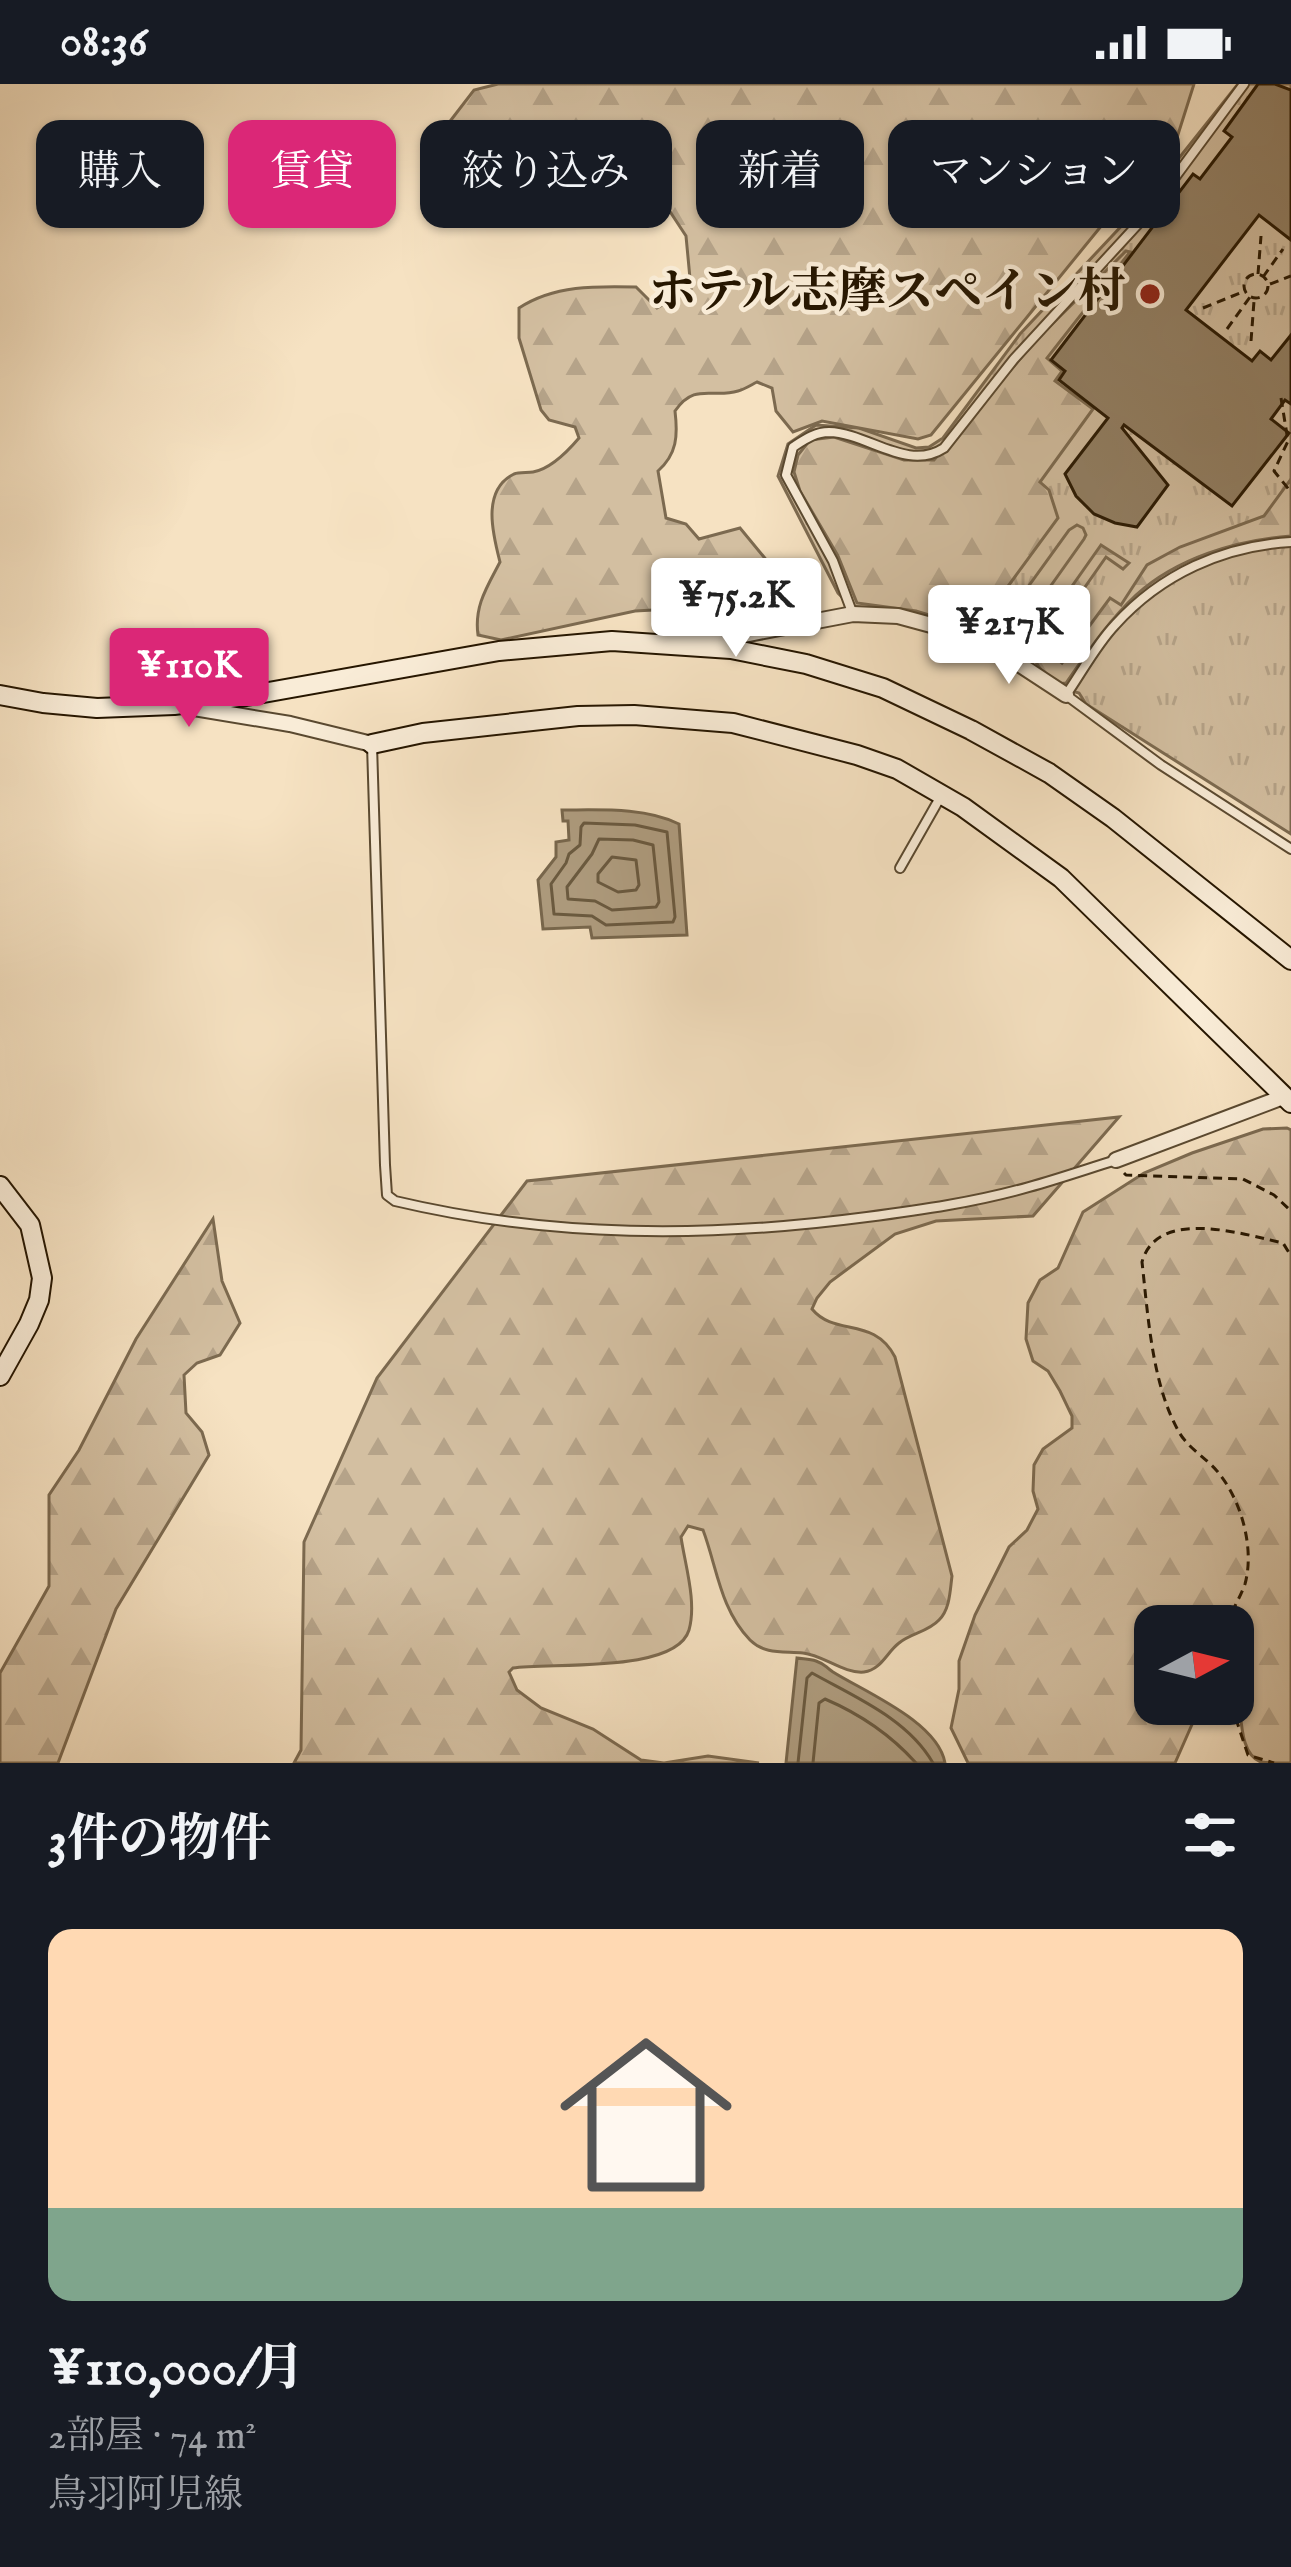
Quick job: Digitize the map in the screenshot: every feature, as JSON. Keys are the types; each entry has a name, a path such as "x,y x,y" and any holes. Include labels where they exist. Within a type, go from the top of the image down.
{"main road":[{"path":"0,695 98,708 173,705 499,651 612,641 730,649 806,664 884,688 1049,773 1291,960"},
{"path":"371,744 423,733 578,716 634,715 754,728 897,769 1061,878 1287,1100"},
{"path":"0,1186 30,1225 42,1279 29,1324 0,1376"}],"street":[{"path":"612,641 742,635 853,614 898,616 979,638 1066,695"},
{"path":"173,705 290,724 371,744"},
{"path":"1116,1160 1287,1100"}],"lane":[{"path":"853,614 832,561 786,475 793,447 809,436 830,432 906,455 932,455 944,448 1014,359 1150,211 1244,84"},
{"path":"1291,542 1244,549 1180,570 1113,626 1066,695 1161,765 1291,849"},
{"path":"371,744 385,1165 387,1195 395,1201 499,1222 622,1232 725,1230 925,1209 1027,1188 1116,1160"},
{"path":"900,868 942,795"}],"path":[{"path":"1261,236 1260,276 1268,284"},
{"path":"1252,341 1252,298 1244,284 1260,276 1283,249"},
{"path":"1268,284 1291,276"},
{"path":"1227,329 1252,298 1265,295 1268,284"},
{"path":"1203,308 1245,291"},
{"path":"1281,398 1288,441 1274,471 1291,492"},
{"path":"1116,1160 1126,1175 1243,1179 1274,1195 1291,1211"},
{"path":"1235,1605 1245,1583 1247,1558 1241,1517 1231,1489 1180,1435 1174,1421 1154,1362 1142,1262 1153,1241 1177,1229 1240,1233 1283,1244 1291,1256"},
{"path":"1238,1725 1248,1755 1274,1763"}],"green space":[{"path":"498,84 1194,84 1180,128 1180,120 888,120 888,228 1100,228 931,435 918,439 822,421 793,432 776,411 772,388 757,382 729,393 697,394 682,402 675,411 675,444 658,471 666,518 686,524 699,539 740,528 792,591 746,605 635,611 501,640 478,635 477,625 483,597 500,562 492,514 497,491 514,474 552,463 579,438 575,427 549,420 541,410 519,338 519,308 576,288 636,287 657,308 691,289 686,236 672,215 672,120 451,120 474,90"},
{"path":"1238,84 1291,84 1291,834 1086,704 1079,693 1057,687 980,628 854,609 838,593 778,476 788,444 816,425 859,428 916,448 943,438 1020,334 1120,228 1180,228 1180,157"},
{"path":"1130,252 1047,358 1062,371 1055,381 1093,409 1040,482 1049,490 1058,518 984,619 955,623 916,611 857,603 838,556 800,491 794,472 798,455 810,440 834,437 904,460 934,460 1037,339"},
{"path":"1291,479 1291,536 1208,553 1152,582 1117,615 1066,683 1057,684 1039,667 1032,643 1101,545 1129,563 1123,569 1106,557 1043,647 1062,663 1110,598 1121,605 1147,565 1180,547 1264,516"},
{"path":"1077,525 1083,528 1084,539 1013,639 1002,642 999,627"},
{"path":"1119,1117 1033,1216 936,1221 895,1234 830,1282 812,1309 832,1323 876,1336 895,1357 952,1576 947,1605 935,1624 904,1640 864,1672 811,1654 762,1648 732,1615 703,1530 688,1526 681,1537 691,1619 679,1644 637,1660 513,1668 509,1672 517,1690 541,1708 593,1729 641,1760 664,1763 294,1763 301,1750 304,1542 377,1378 527,1181"},
{"path":"1263,1129 1291,1130 1291,1763 1261,1762 1243,1737 1242,1725 1254,1725 1254,1605 1134,1605 1134,1725 1192,1725 1175,1763 968,1763 951,1728 959,1661 975,1615 1009,1547 1027,1530 1038,1509 1034,1465 1043,1449 1072,1428 1072,1416 1060,1391 1048,1371 1033,1361 1026,1339 1028,1303 1040,1280 1058,1268 1083,1212 1144,1173"},
{"path":"213,1219 222,1281 240,1323 220,1355 197,1363 184,1375 186,1413 202,1432 209,1455 116,1609 58,1763 0,1763 0,1673 49,1586 49,1495 79,1450 136,1339"},
{"path":"708,1756 759,1763 664,1763"}],"water":[{"path":"562,810 637,812 679,824 687,935 592,938 590,927 543,929 538,880 556,857 556,842 569,840"},
{"path":"797,1658 822,1664 915,1721 939,1748 945,1763 786,1763"}],"building":[{"name":"ホテル志摩スペイン村","path":"1258,84 1291,90 1291,240 1259,215 1186,310 1252,361 1260,351 1271,360 1291,335 1291,404 1285,400 1271,419 1289,433 1232,506 1124,425 1168,485 1137,527 1115,523 1094,514 1076,496 1065,474 1108,418 1059,380 1065,371 1051,360 1152,228 1180,228 1180,191 1193,174 1200,179 1232,137 1224,131"}],"place":[{"name":"ホテル志摩スペイン村","path":"1150,294"}]}
